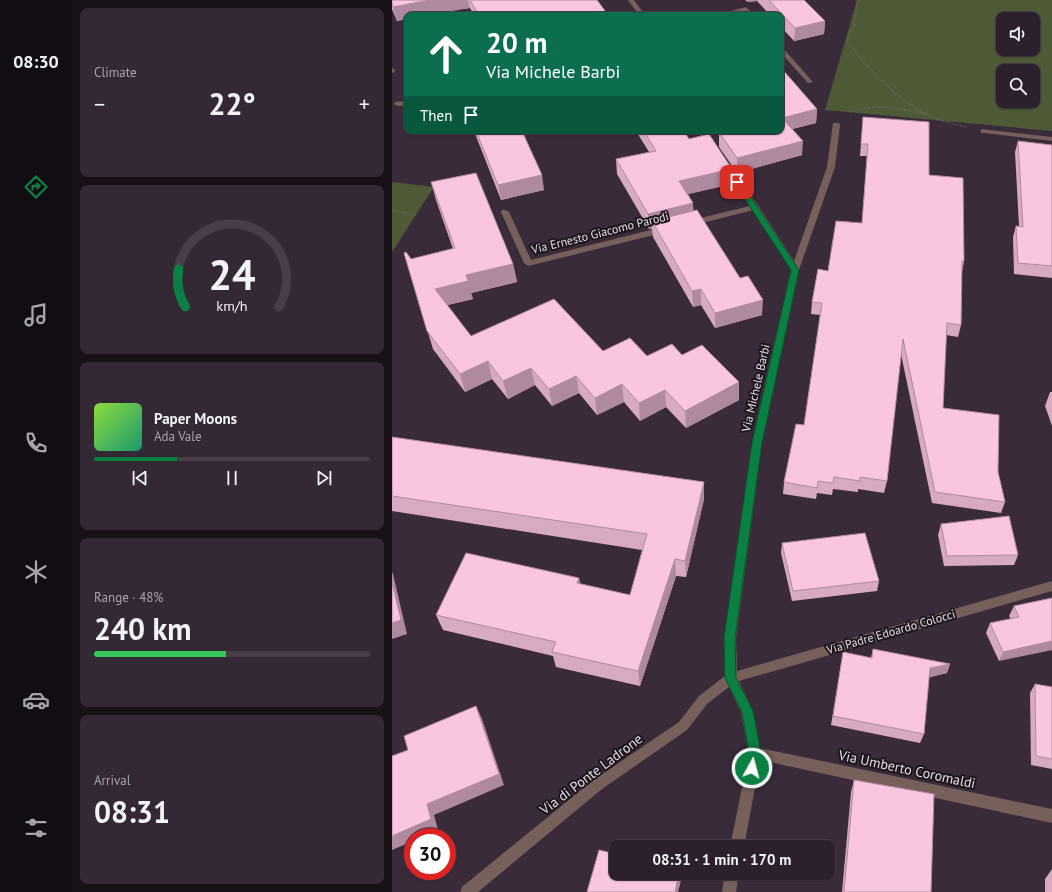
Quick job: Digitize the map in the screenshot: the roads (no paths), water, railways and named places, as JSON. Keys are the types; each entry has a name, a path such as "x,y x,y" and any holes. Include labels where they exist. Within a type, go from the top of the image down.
{"street":[{"path":"631,0 640,12"},
{"path":"732,12 746,9 748,12"},
{"path":"784,52 810,82"},
{"path":"398,104 404,103"},
{"name":"Via Michele Barbi","path":"731,678 730,638 757,443 795,270 831,167 836,125"},
{"path":"984,131 1052,139"},
{"path":"704,134 755,207 795,270"},
{"name":"Via Ernesto Giacomo Parodi","path":"505,212 528,263 755,207"},
{"name":"Via Padre Edoardo Colocci","path":"731,678 1052,586"},
{"path":"731,678 747,711 755,753 738,840"},
{"name":"Via di Ponte Ladrone","path":"467,892 597,785 683,726 703,700 731,678"},
{"name":"Via Umberto Coromaldi","path":"755,753 1052,816"},
{"path":"728,892 731,880"}]}
